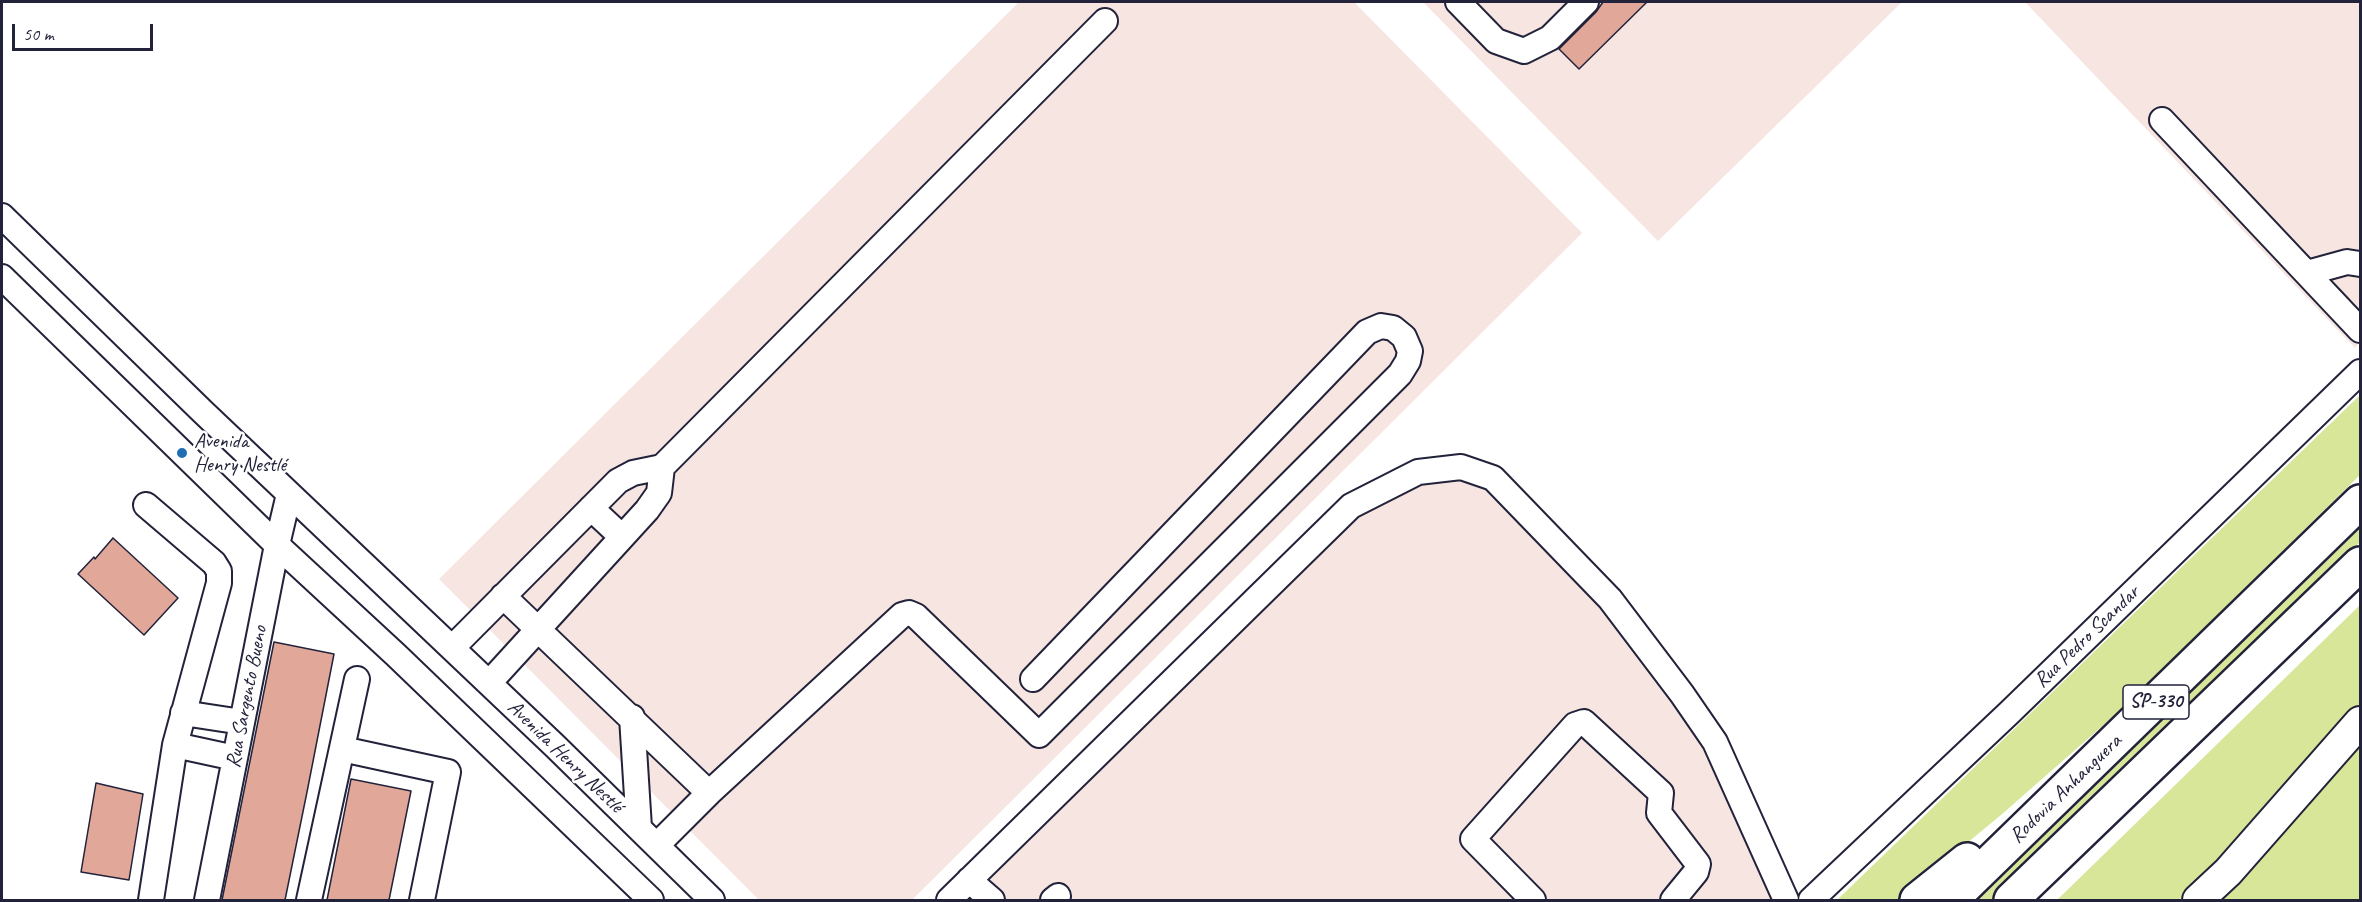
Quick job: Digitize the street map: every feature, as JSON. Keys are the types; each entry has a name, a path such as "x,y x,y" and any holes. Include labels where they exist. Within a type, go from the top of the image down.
{"highway":[{"name":"Rodovia Anhanguera","path":"1951,900 2361,502"},
{"name":"Rodovia Anhanguera","path":"2011,900 2361,564"},
{"path":"1917,900 2144,714"},
{"path":"2044,900 2203,717"}],"main road":[{"path":"2198,900 2228,872 2361,722"}],"street":[{"path":"1458,2 1496,41 1524,51 1550,38 1586,2"},
{"path":"452,648 618,481 633,473 662,467 1105,21"},
{"path":"2162,120 2361,330"},
{"name":"Avenida Henry Nestlé","path":"2,216 712,900"},
{"path":"2307,273 2347,262 2361,264"},
{"name":"Avenida Henry Nestlé","path":"2,277 277,545 396,655 649,900"},
{"path":"657,845 709,793 893,621 909,614 916,616 1039,735 1400,374 1408,361 1410,351 1404,337 1393,328 1381,326 1367,332 1033,679"},
{"name":"Rua Pedro Scandar","path":"1811,900 2010,712 2361,372"},
{"path":"489,683 647,510 659,493 662,467"},
{"path":"949,900 1351,506 1418,472 1461,467 1493,478 1610,599 1682,693 1715,742 1786,900"},
{"name":"Rua Sargento Bueno","path":"207,900 277,545 290,494"},
{"path":"146,505 214,563 219,571 219,583 175,745 151,900"},
{"path":"591,508 622,537"},
{"path":"503,596 709,793"},
{"path":"309,900 357,680"},
{"path":"183,713 242,722"},
{"path":"632,717 639,828"},
{"path":"1533,900 1473,839 1575,725 1584,722 1661,793 1659,813 1698,864 1696,872 1673,900"},
{"path":"175,745 235,758"},
{"path":"342,749 448,772 422,900"},
{"path":"969,880 992,900"}],"shaded area":[{"path":"1019,2 1354,2 1582,233 912,900 759,900 439,579"},
{"path":"1423,2 1902,2 1658,241"},
{"path":"2025,2 2360,2 2360,342 2355,348"},
{"path":"1418,472 1493,478 1682,694 1786,900 989,900 969,880 1351,506"}],"green space":[{"path":"2360,395 2360,475 2124,707 2001,815 1898,900 1837,900"},
{"path":"2360,520 2360,542 1991,900 1970,900"},
{"path":"2360,605 2360,704 2332,742 2179,900 2057,900"},
{"path":"2360,744 2360,900 2217,900"}],"building":[{"path":"1603,2 1647,2 1579,69 1559,49"},
{"path":"113,538 178,598 144,635 78,574"},
{"path":"274,642 334,654 307,792 285,900 222,900"},
{"path":"351,779 411,791 389,900 327,900"},
{"path":"96,783 143,794 129,880 81,872"}],"place":[{"name":"Avenida Henry Nestlé","path":"182,453"}]}
